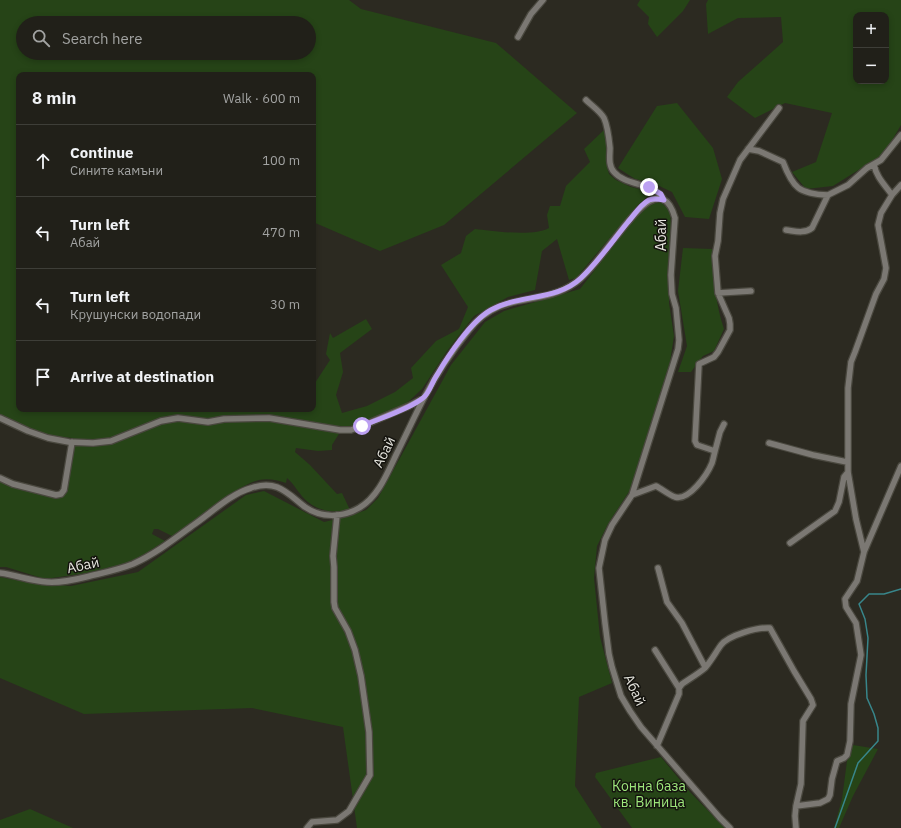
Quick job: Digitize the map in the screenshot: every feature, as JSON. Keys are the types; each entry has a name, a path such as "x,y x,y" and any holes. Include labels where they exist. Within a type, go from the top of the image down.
{"street":[{"path":"518,37 528,22 531,14 543,0"},
{"path":"586,100 603,116 608,131 610,149 609,159 613,171 619,176 655,190 661,194 664,200"},
{"path":"715,451 697,444 695,441 698,364 714,357 730,330 729,318 718,293 715,256 718,241 720,212 723,198 740,160 779,108"},
{"path":"748,149 759,151 783,162 794,185 804,191 815,195 828,195 848,185 867,168 882,160 901,135"},
{"path":"874,164 879,180 892,195"},
{"path":"864,552 856,518 847,462 848,388 851,362 868,314 884,279 886,268 878,225 881,213 892,195 901,185"},
{"path":"786,230 803,232 812,228 828,195"},
{"name":"Абай","path":"0,573 42,581 62,581 112,571 131,565 163,548 240,492 258,486 276,487 293,496 305,507 326,515 337,516 348,514 366,504 375,495 384,481 436,375 451,353 479,318 490,310 503,304 550,294 574,284 587,271 638,209 649,200 664,200 668,202 675,218 672,294 676,308 679,344 632,495 612,525 605,540 599,568 601,592 609,654 621,696 630,711 657,746 730,828"},
{"path":"718,293 751,291"},
{"path":"1,420 41,436 72,442 93,443 111,441 155,423 178,418 208,422 224,419 269,418 340,430 351,430 424,398"},
{"path":"632,495 656,486 673,497 682,497 689,494 712,463 720,432 724,424"},
{"path":"0,478 13,484 49,494 61,494 64,490 72,442"},
{"path":"769,443 813,455 847,462"},
{"path":"796,806 820,803 828,799 837,761 847,755 850,741 851,704 861,655 856,623 846,607 845,599 858,581 864,552 901,466"},
{"path":"790,543 835,511 839,502 844,477 848,472"},
{"path":"307,828 312,822 337,820 349,811 370,775 369,732 361,676 355,650 348,631 334,602 333,556 337,516"},
{"path":"658,568 667,602 682,624 705,667"},
{"path":"679,688 682,684 705,667 726,640 746,631 766,627 770,628 813,705 803,721 801,784 796,806 796,828"},
{"path":"655,650 679,688 679,694 657,746"}],"green space":[{"path":"0,0 349,0 361,9 496,43 577,113 444,225 380,251 316,223 316,72 16,72 16,412 316,412 316,381 330,360 326,354 330,333 333,338 366,319 372,329 340,353 343,372 336,395 342,413 367,406 395,392 413,378 411,368 436,341 459,329 468,307 441,265 461,253 466,236 475,229 524,233 542,231 549,228 547,215 550,206 560,206 566,186 590,162 584,149 604,130 607,145 607,167 609,174 616,180 631,187 648,191 650,194 637,206 576,278 569,280 557,239 542,251 535,290 508,297 474,316 447,351 422,389 407,403 374,418 342,429 332,445 332,450 318,451 296,448 295,452 310,465 337,494 342,493 350,510 328,511 318,508 305,500 287,478 286,483 262,479 238,489 174,537 158,529 154,529 152,534 165,541 140,557 123,564 87,573 45,579 6,567 0,567 0,480 56,495 64,490 72,438 38,434 0,416"},
{"path":"640,0 690,0 683,11 657,37 648,24 649,17 637,5"},
{"path":"708,0 901,0 901,125 884,154 833,186 806,189 792,172 816,162 832,113 785,103 755,118 727,97 738,82 783,42 781,17 738,18 708,34 706,4"},
{"path":"677,103 713,148 722,179 709,219 685,217 672,192 653,183 635,179 618,168 657,106"},
{"path":"661,202 670,213 671,223 669,252 669,303 674,336 670,362 630,490 608,524 597,546 594,578 600,637 612,683 579,697 575,786 602,828 357,828 343,727 252,708 84,714 0,678 0,577 26,582 71,586 138,572 246,495 264,491 324,522 366,510 378,498 451,365 485,322 504,311 580,289 644,208 650,204"},
{"path":"683,248 712,249 717,299 724,329 714,351 703,356 691,372 678,372 687,346 678,291"},
{"path":"853,745 878,749 853,796 839,828 834,828 842,799 847,761"},
{"name":"Конна база кв. Виница","path":"661,757 690,792 725,828 632,828 595,777 596,773"},
{"path":"30,809 73,828 0,828 0,820"}],"waterway":[{"path":"835,828 858,763 878,741 878,728 867,698 866,675 868,638 865,619 859,604 869,594 884,594 901,589"}],"route":[{"path":"362,426 410,406 424,398 436,375 451,353 469,329 479,318 490,310 503,304 550,294 574,284 602,254 641,206 649,200 664,200 661,194 649,187"}]}
